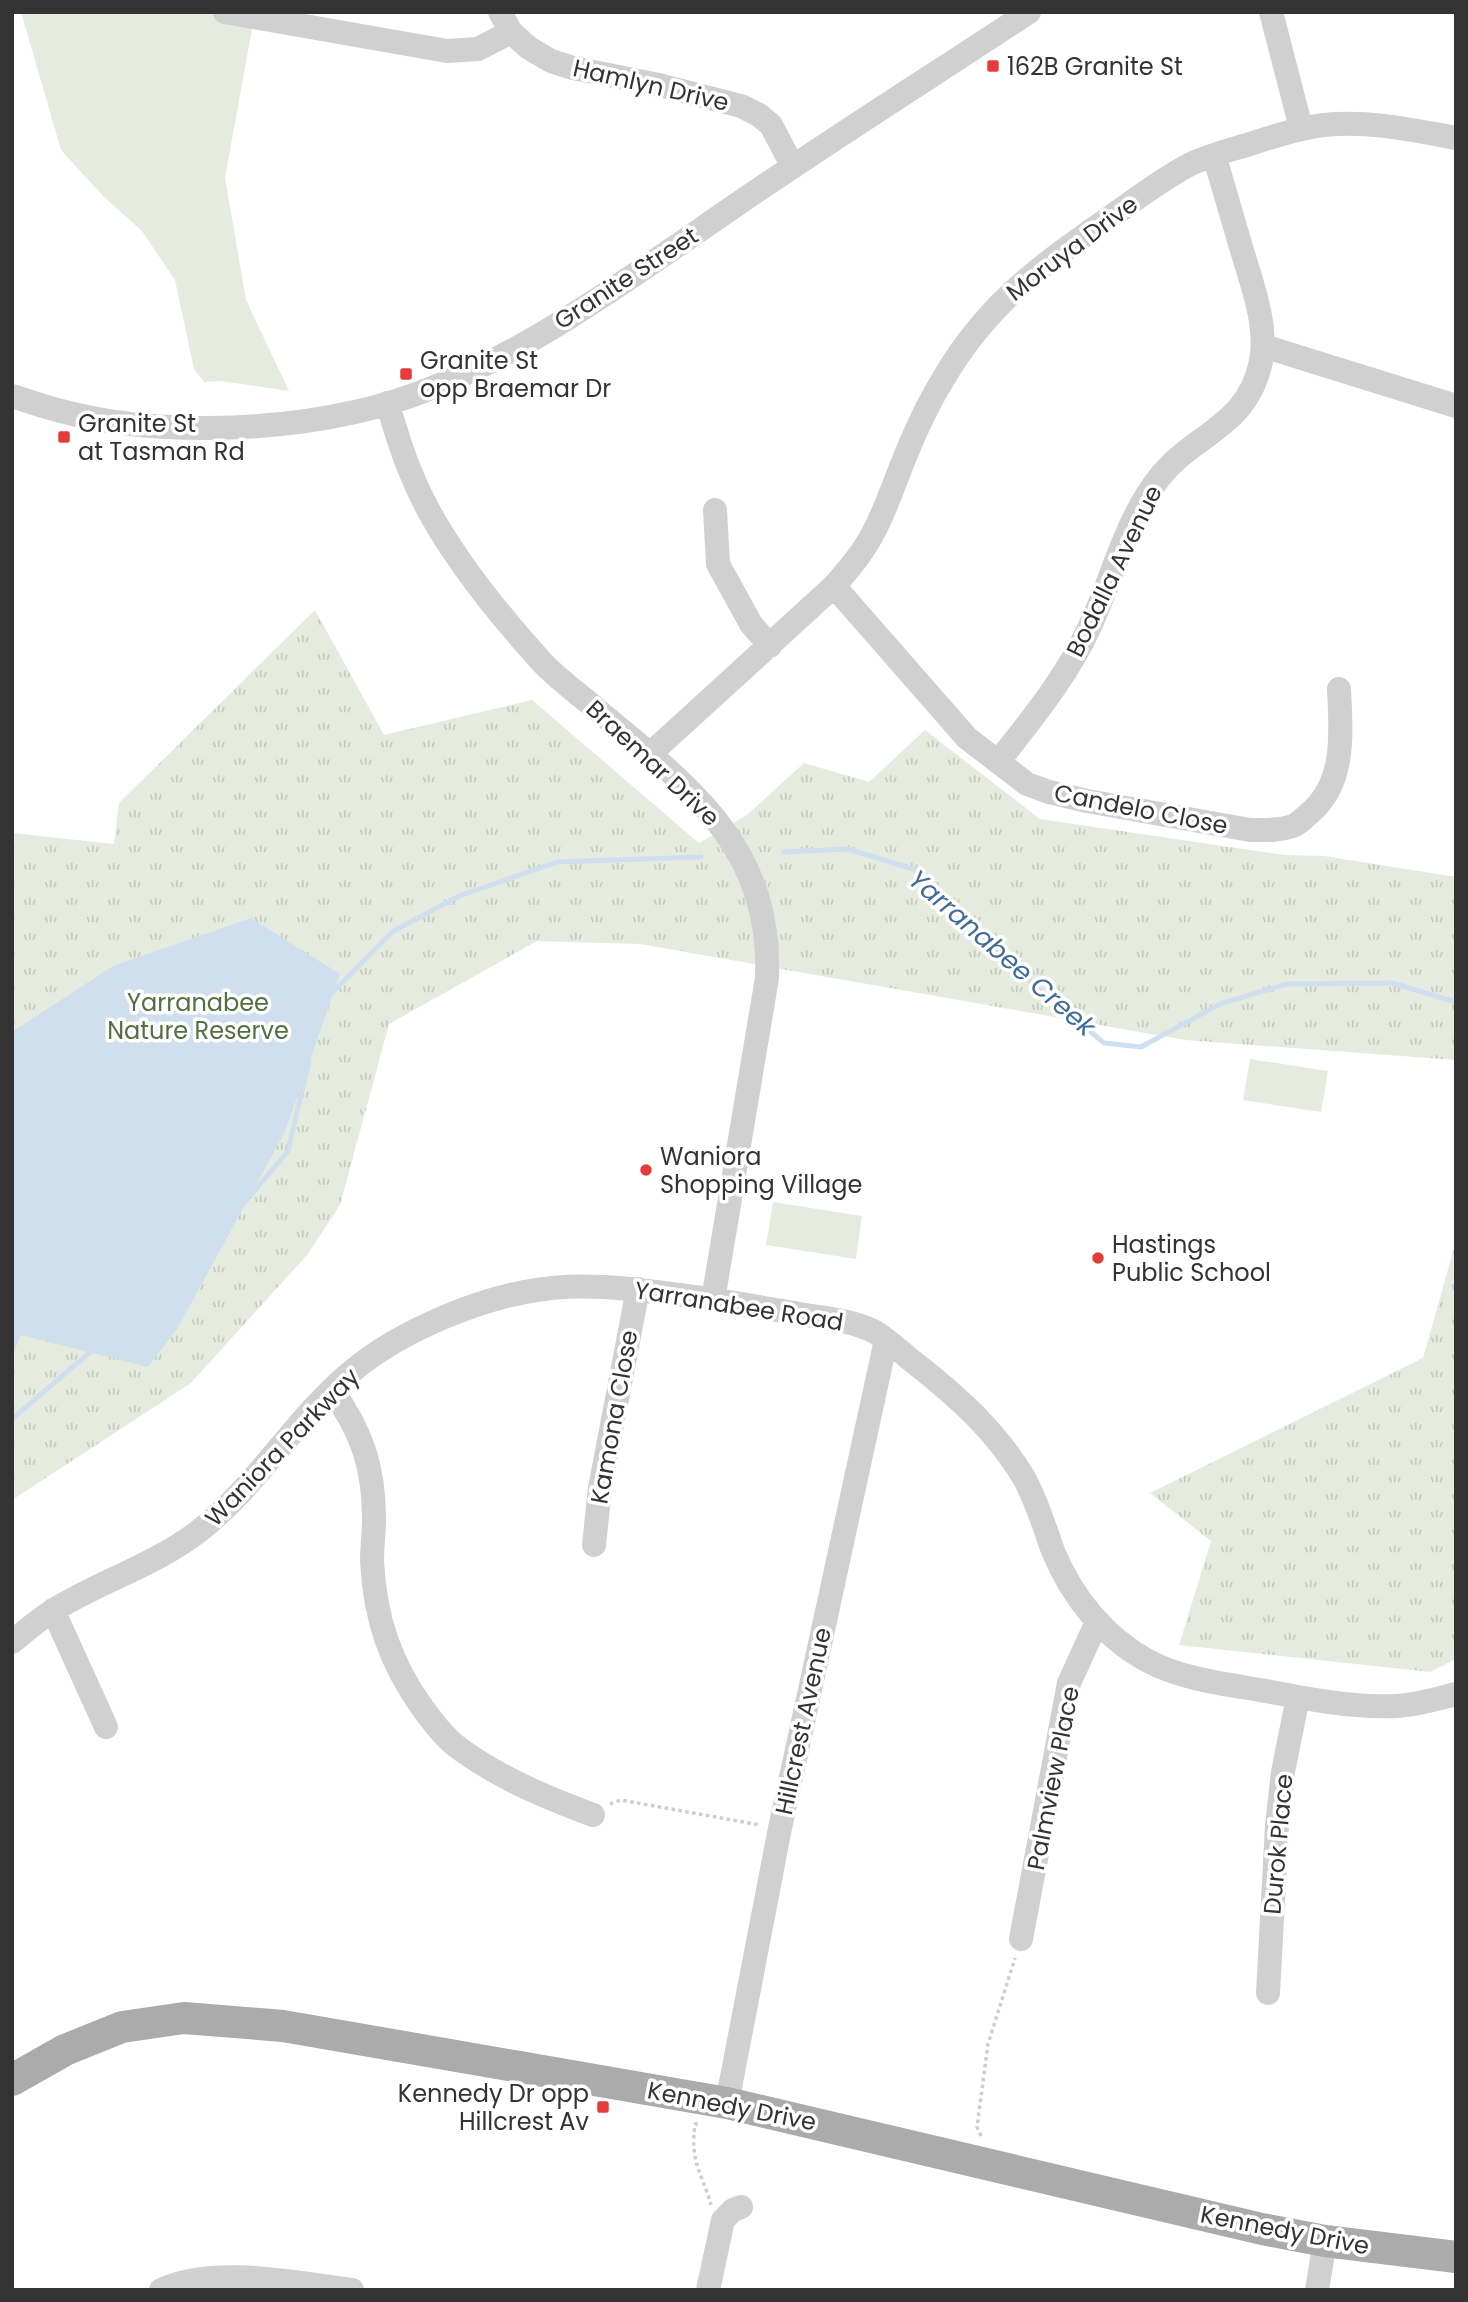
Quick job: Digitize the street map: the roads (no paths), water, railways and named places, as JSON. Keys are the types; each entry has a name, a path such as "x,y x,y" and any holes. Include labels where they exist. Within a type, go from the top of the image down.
{"main road":[{"name":"Kennedy Drive","path":"12,2080 65,2050 103,2034 136,2025 184,2018 282,2026 718,2114 1262,2229 1325,2241 1456,2257"}],"street":[{"path":"225,12 447,51 478,49 506,22"},
{"name":"Granite Street","path":"12,396 63,412 114,421 184,428 255,426 355,412 454,378 567,319 793,166 1029,12"},
{"path":"1271,12 1301,128"},
{"name":"Hamlyn Drive","path":"506,22 528,48 551,61 741,106 759,115 771,125 793,166"},
{"name":"Moruya Drive","path":"650,754 770,646 834,586 853,564 872,536 888,503 926,407 960,351 991,311 1027,277 1162,181 1188,165 1214,155 1301,128 1351,123 1456,138"},
{"name":"Bodalla Avenue","path":"998,762 1024,730 1076,653 1147,494 1171,465 1227,421 1244,401 1255,381 1263,346 1258,307 1214,155"},
{"path":"1263,346 1456,406"},
{"name":"Braemar Drive","path":"387,403 411,475 473,580 542,663 650,754 711,813 733,844 756,887 768,945 767,978 713,1300"},
{"path":"715,510 718,564 751,624 770,646"},
{"name":"Candelo Close","path":"834,586 967,738 1027,784 1087,802 1250,830 1275,830 1296,825 1327,794 1336,773 1340,746 1339,689"},
{"name":"Yarranabee Road","path":"406,1335 505,1294 545,1287 573,1286 638,1289 839,1320 864,1328 886,1340 954,1394 981,1420 1007,1452 1026,1482 1067,1580 1097,1622 1121,1644 1162,1667 1215,1682 1298,1697 1374,1706 1400,1706 1456,1693"},
{"name":"Kamona Close","path":"594,1545 603,1475 638,1289"},
{"name":"Waniora Parkway","path":"12,1642 53,1610 158,1557 195,1534 232,1504 332,1390 352,1372 406,1335"},
{"name":"Hillcrest Avenue","path":"718,2114 886,1340"},
{"path":"332,1390 357,1427 366,1451 374,1490 372,1559 382,1628 391,1657 411,1692 454,1745 535,1793 593,1815"},
{"path":"53,1610 106,1727"},
{"name":"Palmview Place","path":"1021,1939 1069,1684 1097,1622"},
{"name":"Durok Place","path":"1268,1993 1277,1826 1283,1772 1298,1697"},
{"path":"708,2290 732,2213"},
{"path":"1317,2290 1325,2241"},
{"path":"161,2290 186,2281 230,2278 284,2281 352,2290"}],"water":[{"path":"251,918 340,974 285,1132 177,1329 148,1367 21,1335 12,1357 12,1032 113,966"}],"waterway":[{"name":"Yarranabee Creek","path":"784,852 848,849 916,870 1030,981 1104,1043 1141,1047 1220,1004 1287,984 1392,983 1456,1002"},
{"name":"Yarranabee Creek","path":"332,993 392,932 459,896 557,862 701,857"},
{"name":"Yarranabee Creek","path":"246,1201 288,1151 309,1061"},
{"name":"Yarranabee Creek","path":"12,1419 95,1348"}],"place":[{"name":"162B Granite St","path":"993,66"},
{"name":"Granite St opp Braemar Dr","path":"406,374"},
{"name":"Granite St at Tasman Rd","path":"64,437"},
{"name":"Waniora Shopping Village","path":"646,1170"},
{"name":"Hastings Public School","path":"1098,1258"},
{"name":"Kennedy Dr opp Hillcrest Av","path":"603,2107"}],"park label":[{"name":"Yarranabee Nature Reserve","path":"198,1016"}]}
